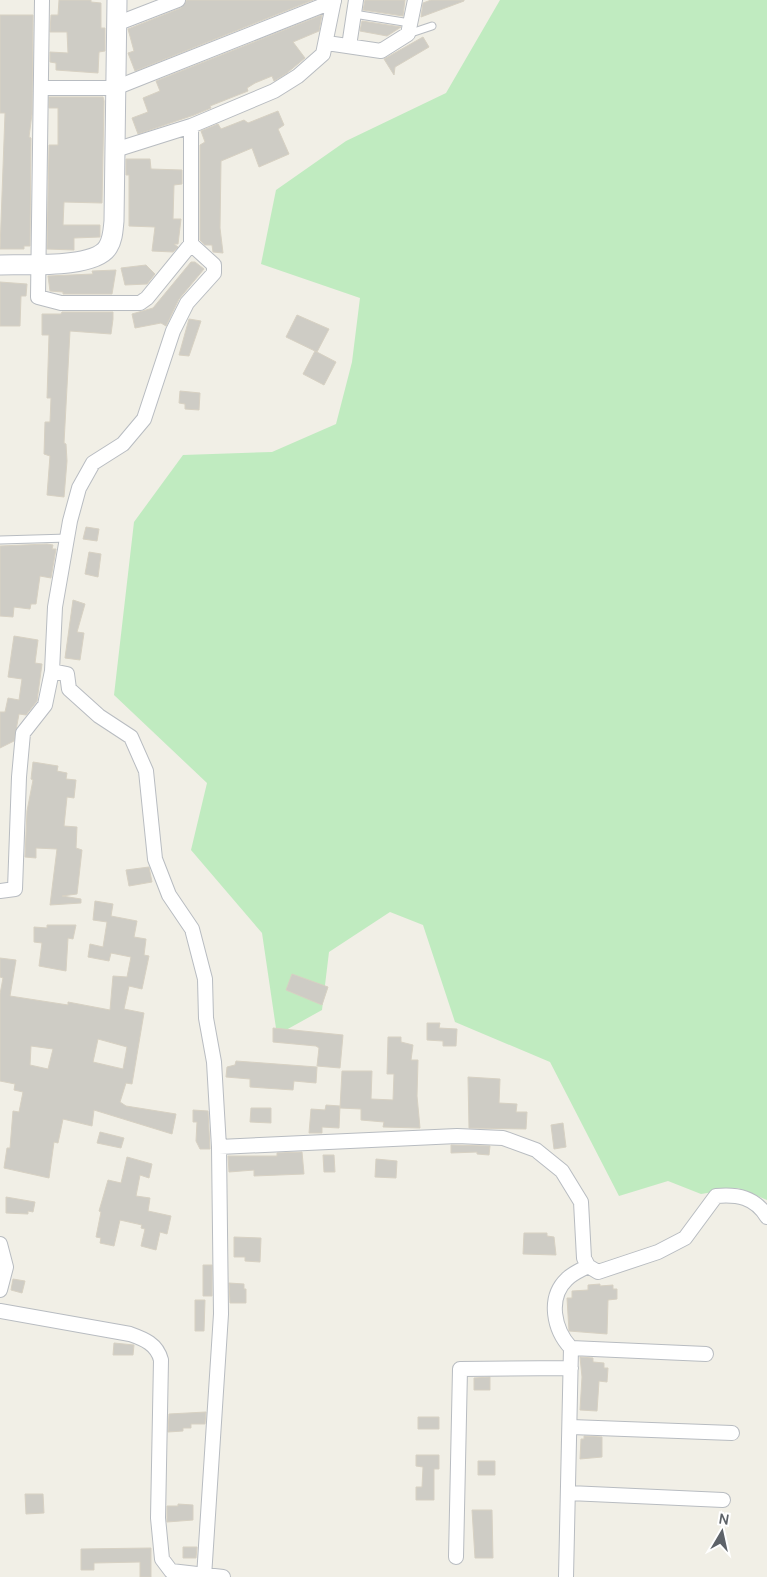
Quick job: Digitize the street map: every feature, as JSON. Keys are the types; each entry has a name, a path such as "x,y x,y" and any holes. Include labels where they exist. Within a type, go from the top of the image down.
{"street":[{"path":"42,0 38,297 61,303 140,303 147,298 191,244 191,126"},
{"path":"0,265 84,262 100,255 108,248 114,221 117,0"},
{"path":"116,24 178,0"},
{"path":"349,46 356,0"},
{"path":"326,43 381,51 409,28 416,0"},
{"path":"41,88 116,88 334,1"},
{"path":"114,150 191,126 274,91 298,76 323,54 334,1"},
{"path":"0,891 15,889 19,777 23,733 45,705 52,671 55,607 79,488 93,463 122,444 144,419 174,331 187,303 214,273 214,265 191,244"},
{"path":"52,671 67,674 69,689 99,716 131,737 146,770 155,859 169,895 192,929 205,979 206,1018 214,1062 219,1148 221,1314 204,1576"},
{"path":"219,1148 457,1136 502,1138 536,1150 562,1171 581,1202 584,1258 588,1266 598,1272 658,1252 685,1238 716,1196 735,1194 750,1200 767,1217"},
{"path":"0,1244 6,1267 0,1290"},
{"path":"566,1577 571,1427 571,1348 562,1338 557,1328 556,1302 566,1279 588,1266"},
{"path":"0,1311 130,1334 148,1341 159,1351 161,1360 158,1518 162,1559 170,1571 223,1577"},
{"path":"571,1348 706,1354"},
{"path":"456,1557 460,1370 571,1368"},
{"path":"571,1427 732,1433"},
{"path":"569,1493 723,1500"}],"lane":[{"path":"354,14 409,28 432,26"},
{"path":"0,540 68,538"}],"green space":[{"path":"500,0 767,0 767,1200 738,1188 701,1194 668,1181 619,1196 550,1062 455,1022 423,925 390,912 329,952 322,1010 277,1035 262,933 191,850 207,783 114,695 134,522 183,455 272,452 336,424 352,362 360,298 261,264 276,190 346,141 446,93"}],"building":[{"path":"59,0 91,0 91,2 101,3 101,28 105,28 105,51 99,52 98,73 56,70 56,63 50,62 50,52 68,53 67,32 50,32 51,15 58,15"},
{"path":"187,0 313,0 135,71 128,53 134,51 128,29 181,8"},
{"path":"365,0 405,0 403,16 363,10"},
{"path":"431,0 464,1 421,17 423,3"},
{"path":"0,15 33,15 32,114 29,137 31,138 30,246 24,246 24,249 0,249 5,113 0,113"},
{"path":"322,15 319,31 293,42 305,58 287,73 274,81 272,76 255,83 247,88 248,91 210,106 211,108 194,115 138,134 132,118 148,112 143,98 160,91 156,81"},
{"path":"362,21 401,27 387,36 360,31"},
{"path":"423,37 429,47 395,67 394,75 384,59"},
{"path":"49,97 103,97 104,101 102,203 64,202 63,225 100,225 100,237 74,238 74,250 47,249 49,145 58,145 58,108 49,108"},
{"path":"278,111 284,125 278,129 289,154 259,167 252,148 221,161 220,228 223,253 213,252 212,245 205,245 200,240 200,145 205,142 201,131 218,124 221,129 244,120 248,123"},
{"path":"126,159 150,159 151,169 182,170 182,184 174,185 173,219 181,219 178,244 174,244 178,247 173,252 152,251 155,227 129,226 129,175 126,175"},
{"path":"191,262 195,262 204,269 179,299 166,326 161,323 135,328 132,314 153,308"},
{"path":"146,265 155,274 147,284 125,285 121,268"},
{"path":"116,270 112,294 63,294 63,292 50,291 48,276 93,274 92,271"},
{"path":"0,282 27,284 26,296 21,296 20,326 0,326"},
{"path":"62,312 113,312 111,334 70,331 64,443 66,444 67,461 64,497 47,495 50,456 44,454 45,422 50,422 51,398 47,398 49,335 42,335 42,314 61,314"},
{"path":"297,315 329,329 317,352 286,337"},
{"path":"189,319 201,321 189,356 179,355"},
{"path":"315,351 336,362 324,385 303,374"},
{"path":"180,391 200,393 199,410 185,409 185,404 179,403"},
{"path":"86,527 99,529 97,541 83,539"},
{"path":"53,545 52,549 56,549 51,578 40,576 36,604 31,604 30,609 14,607 13,617 0,616 0,546"},
{"path":"89,552 101,554 98,577 85,574"},
{"path":"73,600 85,604 77,632 84,633 80,660 65,658"},
{"path":"14,636 38,640 35,663 42,664 37,701 26,715 19,714 14,741 0,748 0,712 5,712 8,698 19,700 22,679 8,677"},
{"path":"33,762 58,766 57,771 67,773 66,779 76,780 74,798 67,797 64,826 77,827 76,848 82,850 77,894 62,896 81,899 81,903 50,905 57,849 36,848 36,858 25,857 27,811 33,780 31,779"},
{"path":"149,867 152,882 129,886 126,870"},
{"path":"95,901 113,904 111,916 137,921 134,937 146,939 144,955 149,956 142,989 129,986 124,1009 144,1013 132,1084 126,1083 120,1102 126,1106 176,1114 172,1134 94,1110 92,1126 63,1119 58,1143 54,1142 49,1178 4,1168 7,1148 10,1148 13,1111 19,1112 23,1092 14,1090 15,1084 0,1081 0,994 3,978 0,977 0,958 16,960 10,996 68,1005 68,1002 110,1010 113,976 127,977 131,957 111,953 109,961 88,957 90,944 103,947 107,922 93,920","holes":["98,1039 127,1047 123,1069 93,1062","31,1046 53,1049 48,1069 30,1065"]},
{"path":"47,925 76,925 73,939 68,938 66,971 39,966 42,943 34,942 34,927 47,928"},
{"path":"292,974 328,987 322,1005 286,990"},
{"path":"427,1023 440,1023 439,1028 457,1029 456,1046 443,1046 443,1041 427,1040"},
{"path":"273,1028 343,1035 340,1068 317,1066 319,1048 316,1046 273,1042"},
{"path":"388,1037 401,1037 401,1042 413,1045 411,1060 418,1060 417,1096 420,1128 383,1127 384,1122 361,1120 361,1109 340,1108 342,1071 372,1071 371,1099 393,1100 394,1074 387,1074"},
{"path":"236,1061 317,1067 316,1083 294,1081 293,1090 250,1087 250,1079 226,1077 227,1067 235,1065"},
{"path":"468,1077 500,1079 499,1103 517,1104 516,1112 527,1112 526,1129 469,1128"},
{"path":"326,1105 340,1106 339,1128 322,1127 322,1133 309,1133 311,1109 325,1110"},
{"path":"251,1108 271,1108 271,1123 250,1122"},
{"path":"193,1110 208,1111 210,1149 200,1149 196,1141 197,1122 193,1122"},
{"path":"563,1123 566,1147 554,1149 551,1125"},
{"path":"100,1132 124,1138 121,1148 97,1143"},
{"path":"451,1145 490,1146 489,1155 477,1154 477,1152 451,1153"},
{"path":"302,1152 304,1174 254,1176 254,1170 229,1172 228,1156 277,1156 277,1153"},
{"path":"323,1155 334,1155 335,1172 324,1172"},
{"path":"127,1157 152,1164 149,1178 140,1175 136,1196 150,1198 148,1211 171,1216 167,1234 160,1232 156,1250 141,1246 145,1229 141,1228 142,1225 120,1220 114,1246 100,1243 101,1238 96,1237 101,1212 99,1211 108,1180 121,1183"},
{"path":"376,1159 397,1161 396,1178 375,1177"},
{"path":"6,1197 35,1202 33,1212 28,1211 28,1214 6,1213"},
{"path":"524,1233 547,1233 547,1236 554,1237 556,1255 523,1254"},
{"path":"234,1237 261,1238 260,1262 245,1261 245,1257 234,1257"},
{"path":"203,1265 212,1265 212,1296 203,1296"},
{"path":"13,1279 25,1281 22,1293 11,1290"},
{"path":"229,1283 244,1284 246,1303 230,1303"},
{"path":"600,1284 600,1286 613,1285 613,1289 617,1289 617,1299 608,1300 607,1334 569,1331 567,1298 572,1298 572,1291 588,1290 588,1285"},
{"path":"195,1300 205,1300 204,1331 195,1331"},
{"path":"114,1343 134,1345 133,1355 113,1355"},
{"path":"580,1357 593,1358 593,1362 604,1363 604,1368 608,1368 607,1382 599,1381 597,1411 580,1410 582,1377"},
{"path":"490,1377 490,1390 474,1390 474,1378"},
{"path":"206,1412 205,1424 191,1424 191,1428 183,1428 183,1431 168,1432 169,1414"},
{"path":"418,1417 439,1417 439,1429 418,1429"},
{"path":"584,1436 602,1437 602,1457 580,1459 581,1439 584,1439"},
{"path":"416,1455 439,1455 439,1469 434,1469 434,1500 416,1500 416,1487 422,1487 423,1467 416,1466"},
{"path":"478,1461 495,1461 495,1475 478,1475"},
{"path":"25,1494 43,1494 44,1513 26,1514"},
{"path":"178,1504 193,1505 193,1520 167,1522 167,1506 178,1506"},
{"path":"472,1510 492,1510 493,1558 475,1558"},
{"path":"183,1547 197,1547 196,1558 183,1558"},
{"path":"151,1548 151,1577 140,1577 140,1562 94,1563 94,1570 81,1570 81,1549"}]}
